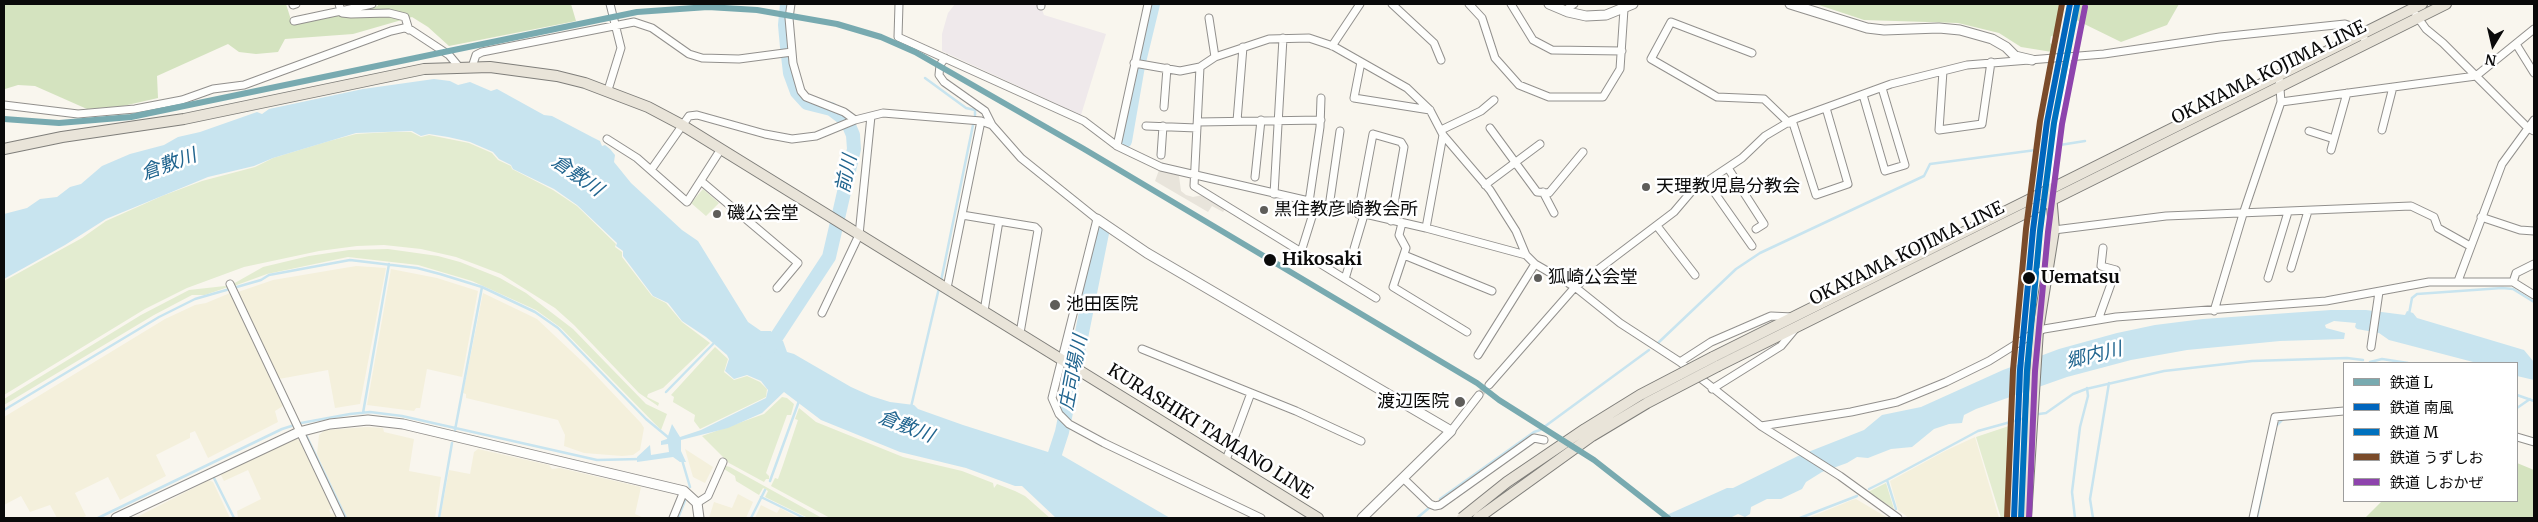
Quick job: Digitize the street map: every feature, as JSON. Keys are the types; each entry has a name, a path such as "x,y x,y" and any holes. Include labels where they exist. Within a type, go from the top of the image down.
{"main road":[{"name":"OKAYAMA KOJIMA LINE","path":"1846,296 2052,200 2145,147 2280,81 2418,10 2446,4"},
{"name":"KURASHIKI TAMANO LINE","path":"4,149 62,137 184,119 401,72 459,67 515,70 557,76 608,90 648,107 682,125 1318,518"},
{"name":"OKAYAMA KOJIMA LINE","path":"1462,518 1507,482 1592,424 1640,395 1716,362 2051,189 2145,147"},
{"path":"2026,518 2038,334 2054,230 2051,189"},
{"name":"OKAYAMA KOJIMA LINE","path":"1478,518 1592,436 1716,362"}],"street":[{"path":"294,21 340,7 372,4"},
{"path":"608,90 621,48 610,4"},
{"path":"791,4 789,52 799,87 806,96 844,112 851,122"},
{"path":"899,4 898,37 1084,121 1117,146 1161,167 1426,228 1526,256 1535,264 1576,287 1620,323 1680,362 1761,426 1840,476 1898,518"},
{"path":"1117,146 1148,4"},
{"path":"1332,46 1360,4"},
{"path":"1392,4 1434,43 1441,60"},
{"path":"1469,4 1482,18 1495,58 1519,85 1549,97 1603,97 1620,69 1624,9"},
{"path":"1511,4 1533,40 1552,50 1622,51"},
{"path":"1549,4 1586,16 1606,15 1633,4"},
{"path":"1564,10 1574,4"},
{"path":"1790,4 1867,28 1884,30 1939,28 1960,30 1992,39 2006,47 2015,56 2032,60"},
{"path":"340,7 342,13 399,14 405,16 409,30"},
{"path":"2418,10 2426,29 2531,129"},
{"path":"1209,18 1215,57"},
{"path":"1752,53 1671,22 1651,59 1717,97 1764,100 1791,122 1816,195 1848,184 1826,108"},
{"path":"472,67 476,55 482,52 615,26 641,23 652,28 689,54 702,58 739,59 789,52"},
{"path":"1490,385 1576,287 1674,212 1691,192 1728,168 1765,136 1791,122 1826,108 1882,88 1943,71 1991,62 2068,58 2220,37 2345,24 2354,26 2364,38"},
{"path":"2281,102 2476,76 2534,29"},
{"path":"4,105 78,114 135,109 182,100 213,89 244,85 391,30 409,30 449,55 459,67"},
{"path":"1274,194 1283,38"},
{"path":"1134,63 1180,70 1200,67 1215,57 1269,39 1309,38 1332,46 1407,88 1430,110 1442,132 1485,185 1516,231 1526,256"},
{"path":"2516,44 2534,73"},
{"path":"1237,121 1243,47"},
{"path":"945,58 940,65 939,75 944,82 985,112 992,125 1021,158 1097,219 1147,253 1451,431"},
{"path":"2051,189 2050,170 2068,58"},
{"path":"1362,62 1354,98 1430,110"},
{"path":"1943,71 1939,130 1982,124 1991,62"},
{"path":"1200,67 1193,175 1194,186 1376,298"},
{"path":"1164,107 1167,68"},
{"path":"2214,311 2243,214 2281,102 2280,81"},
{"path":"2382,130 2393,87"},
{"path":"1863,95 1885,171 1905,165 1882,88"},
{"path":"2331,150 2347,93"},
{"path":"1301,252 1312,203 1322,98"},
{"path":"1442,132 1481,111 1494,100"},
{"path":"651,170 688,116 697,114 765,134 792,139 816,136 851,122 883,113 980,121 992,125"},
{"path":"822,313 859,235 871,116"},
{"path":"1146,126 1197,125 1261,120 1321,120"},
{"path":"1255,177 1261,120"},
{"path":"2458,281 2502,164 2531,129 2534,120"},
{"path":"942,285 962,215 980,121"},
{"path":"1161,155 1163,126"},
{"path":"1490,128 1537,192 1549,193 1582,152"},
{"path":"1329,207 1340,131"},
{"path":"2309,131 2334,139"},
{"path":"1426,228 1442,132"},
{"path":"1345,279 1361,214 1373,134 1401,142 1404,147 1391,221"},
{"path":"607,139 651,170 687,202 721,149"},
{"path":"1485,185 1540,144"},
{"path":"1728,168 1764,224 1756,229"},
{"path":"701,181 798,263 777,288"},
{"path":"1707,182 1752,246"},
{"path":"1543,192 1554,213"},
{"path":"2054,230 2166,216 2411,206 2434,217 2438,228 2470,246"},
{"path":"2291,268 2308,211"},
{"path":"2268,278 2288,212"},
{"path":"962,215 1035,226 1038,230 1020,333"},
{"path":"2481,217 2520,230 2534,231"},
{"path":"1097,219 1052,398 1059,414 1069,424 1260,518"},
{"path":"984,311 999,221"},
{"path":"1402,223 1398,235 1406,248 1393,287 1467,332"},
{"path":"1657,226 1695,275"},
{"path":"2098,320 2116,270 2101,266 2103,248"},
{"path":"1404,255 1492,291"},
{"path":"1478,355 1535,264"},
{"path":"2513,282 2516,273 2534,264"},
{"path":"1761,426 1851,412 1897,402 1990,361 2038,334 2098,320 2379,296 2429,282 2513,282 2534,295"},
{"path":"231,287 341,518"},
{"path":"2371,347 2379,296"},
{"path":"1680,362 1710,342 1771,316 1796,322 1781,346 1712,389"},
{"path":"1142,349 1362,441"},
{"path":"1226,460 1251,393"},
{"path":"1362,518 1451,431 1479,395"},
{"path":"2253,518 2275,417 2343,411"},
{"path":"116,518 297,427 356,420 392,422 684,491 697,503 699,518"},
{"path":"2518,436 2534,442"},
{"path":"1404,479 1430,504 1434,506 1440,505 1534,438 1544,440"},
{"path":"697,503 708,496 723,462"},
{"path":"673,518 684,491"}],"shaded area":[{"path":"955,4 1040,4 1044,15 1106,34 1081,115 942,51 942,34 948,13"},
{"path":"1159,170 1177,174 1181,191 1186,195 1193,197 1203,195 1225,209 1223,212 1212,206 1208,212 1155,181"},
{"path":"356,266 386,268 360,404 335,408 328,370 279,379 238,292 273,280"},
{"path":"391,269 437,278 478,291 462,377 427,369 420,408 416,408 414,411 367,405"},
{"path":"230,293 283,406 275,411 278,422 208,458 195,431 190,433 190,438 156,455 166,476 120,500 108,477 75,493 86,516 81,518 57,518 50,505 30,512 21,496 4,505 4,417 165,319 195,305 206,303"},
{"path":"483,293 537,319 587,366 641,423 644,428 640,450 633,455 622,456 584,453 564,446 565,435 558,420 466,398 466,394 463,393"},
{"path":"367,427 383,428 384,432 414,439 409,471 441,477 435,518 347,518 317,454 319,435 325,430"},
{"path":"1975,437 1999,518 1909,518 1898,510 1890,481"},
{"path":"296,438 299,440 332,508 329,510 331,514 334,513 337,518 238,518 237,511 261,499 248,470 224,481 220,473"},
{"path":"478,449 549,465 552,469 560,468 641,487 635,514 644,518 440,518 449,470 470,474 474,452"},
{"path":"685,449 713,467 705,483 693,477"},
{"path":"209,480 213,482 230,518 135,518"},
{"path":"738,494 753,502 746,518 709,518 714,502 732,508"},
{"path":"1856,499 1888,518 1808,518 1852,500"},
{"path":"761,505 777,513 780,508 798,518 755,518"}],"green space":[{"path":"4,4 286,4 292,23 378,6 378,4 571,4 576,21 449,46 428,27 412,17 353,34 285,39 278,52 256,54 239,52 228,44 157,76 158,98 123,106 87,109 35,86 18,85 5,89"},
{"path":"1816,4 2061,4 2055,37 2051,36 2052,52 2021,47 1999,33 1958,23 1864,20"},
{"path":"2078,4 2179,4 2167,25 2121,42 2074,19"},
{"path":"411,132 421,137 429,135 469,143 492,153 498,160 511,166 512,169 553,190 577,206 616,244 615,247 622,252 622,257 652,296 666,303 682,322 710,343 663,388 648,394 647,397 659,403 658,406 639,393 574,325 555,308 501,274 456,257 421,249 384,245 319,251 244,267 187,288 145,309 4,395 4,281 82,238 106,221 162,196 202,181 255,167 273,158 329,141 356,134"},
{"path":"703,189 719,203 706,216 691,203"},
{"path":"388,249 438,256 460,262 500,278 526,293 573,329 646,404 667,414 661,430 561,328 536,310 472,281 418,265 348,257 267,274 234,286 233,284 263,267 309,256 349,250"},
{"path":"228,287 205,295 192,295 154,315 4,405 4,399 141,315 189,290"},
{"path":"715,347 728,359 724,372 734,380 747,376 760,382 767,389 766,397 700,429 694,421 695,415 673,402 674,397 671,395"},
{"path":"782,397 787,398 794,404 791,415 787,415 766,473 769,479 766,479 764,482 729,463 702,436 764,414"},
{"path":"799,408 816,422 903,457 962,471 993,483 994,488 997,484 1015,491 1025,496 1050,518 830,518 771,486 775,478 778,479 798,420 795,419"},
{"path":"2009,426 2006,518 2001,518 1976,437"},
{"path":"2518,463 2534,470 2534,518 2365,518 2381,502 2518,502"},
{"path":"726,466 822,518 808,518 765,497 768,491 763,488 759,495 736,481 735,476 724,469"},
{"path":"1886,483 1894,509 1868,492"}],"water":[{"name":"倉敷川","path":"434,79 450,81 458,85 470,82 491,91 497,89 544,115 552,116 600,141 602,146 605,145 615,155 614,162 631,183 682,230 698,241 748,322 761,331 771,331 777,340 783,341 787,352 871,396 890,402 914,405 918,409 963,425 1048,452 1058,453 1170,518 1056,518 1022,486 1015,486 966,468 900,452 821,420 784,392 762,413 728,428 681,440 681,451 686,462 680,462 673,457 637,462 637,457 650,445 651,455 669,452 668,444 661,445 661,441 667,439 672,424 680,437 701,430 766,398 768,390 761,381 747,375 734,379 725,371 729,359 727,355 706,337 682,321 668,303 653,296 623,256 623,251 616,246 617,243 577,205 554,189 513,169 511,165 499,159 493,152 470,142 448,137 429,134 421,136 412,131 356,133 273,158 254,166 208,177 106,219 65,245 4,279 4,214 27,208 40,199 57,197 70,187 81,184 102,166 130,154 164,145 178,137 200,132 257,112 262,114 269,109 363,89"},
{"name":"郷内川","path":"2331,310 2366,310 2405,315 2407,311 2413,313 2417,318 2524,350 2534,362 2534,380 2518,376 2518,362 2473,362 2389,340 2379,333 2357,329 2355,327 2356,323 2334,321 2325,325 2326,328 2345,333 2344,339 2280,341 2187,350 2131,360 2067,377 1976,409 1964,415 1962,423 1949,424 1934,429 1912,447 1891,449 1868,458 1857,457 1847,463 1822,472 1806,482 1802,489 1781,499 1767,499 1751,507 1750,514 1745,517 1738,514 1730,518 1660,518 1727,488 1733,488 1798,456 1864,430 1882,415 1921,407 2003,370 2059,349 2155,325 2203,319"}],"waterway":[{"name":"前川","path":"766,353 829,257 854,149 853,135 847,121 831,109 807,103 797,92 790,73 787,47 785,25 787,4"},
{"name":"庄司場川","path":"1125,141 1138,66 1153,4"},
{"path":"925,78 966,108 975,110 975,115"},
{"path":"941,281 973,125"},
{"path":"2060,145 2085,141"},
{"path":"1658,343 1736,269 1760,253 1924,176 1930,164 2036,150"},
{"name":"庄司場川","path":"1050,469 1062,432 1102,233"},
{"path":"4,410 159,317 195,299 261,280 269,275 350,260 417,268 440,274 482,287 535,312 558,328 646,419 669,438"},
{"path":"363,413 389,264"},
{"path":"455,430 482,287"},
{"name":"倉敷川","path":"911,407 939,288"},
{"path":"2409,314 2412,298 2417,294 2502,288 2513,289 2534,302"},
{"path":"666,392 714,343"},
{"path":"1440,499 1534,432 1540,430 1649,350"},
{"path":"2039,414 2046,413 2073,394 2086,389 2164,371 2252,361 2347,358 2363,360"},
{"path":"2370,362 2382,359 2402,362"},
{"path":"2093,518 2090,499 2109,383"},
{"path":"2075,518 2072,492 2080,427 2088,396 2087,388"},
{"path":"2518,395 2534,401"},
{"path":"2518,407 2530,399"},
{"path":"770,481 799,401"},
{"path":"98,518 282,429 301,423 350,414 370,412 402,416 597,460 640,459"},
{"path":"1896,509 1887,480 1978,431 2025,418"},
{"path":"2257,518 2276,426 2283,419"},
{"path":"306,435 346,518"},
{"path":"439,518 452,443"},
{"path":"682,460 690,487"},
{"path":"214,478 234,518"},
{"path":"1869,489 1887,480"},
{"path":"751,518 765,490"},
{"path":"1800,518 1857,496"},
{"path":"761,497 804,518"},
{"path":"678,518 686,498"},
{"path":"1417,518 1429,508"}],"tunnel":[{"path":"1479,395 1489,385"}],"rail line":[{"name":"うずしお","path":"2007,518 2013,370 2026,229 2040,121 2062,4"},
{"name":"南風","path":"2014,518 2020,370 2033,230 2047,122 2070,4"},
{"name":"M","path":"2021,518 2027,370 2040,231 2054,123 2077,5"},
{"name":"L","path":"4,119 59,123 131,117 637,12 708,7 757,10 837,24 881,37 915,52 1084,149 1477,383 1499,400 1594,460 1668,518"},
{"name":"しおかぜ","path":"2029,518 2035,371 2048,232 2062,124 2085,7"}],"place":[{"name":"天理教児島分教会","path":"1646,187"},
{"name":"黒住教彦崎教会所","path":"1264,210"},
{"name":"磯公会堂","path":"717,214"},
{"name":"Hikosaki","path":"1270,260"},
{"name":"狐崎公会堂","path":"1538,278"},
{"name":"Uematsu","path":"2029,278"},
{"name":"池田医院","path":"1055,305"},
{"name":"渡辺医院","path":"1460,402"}]}
